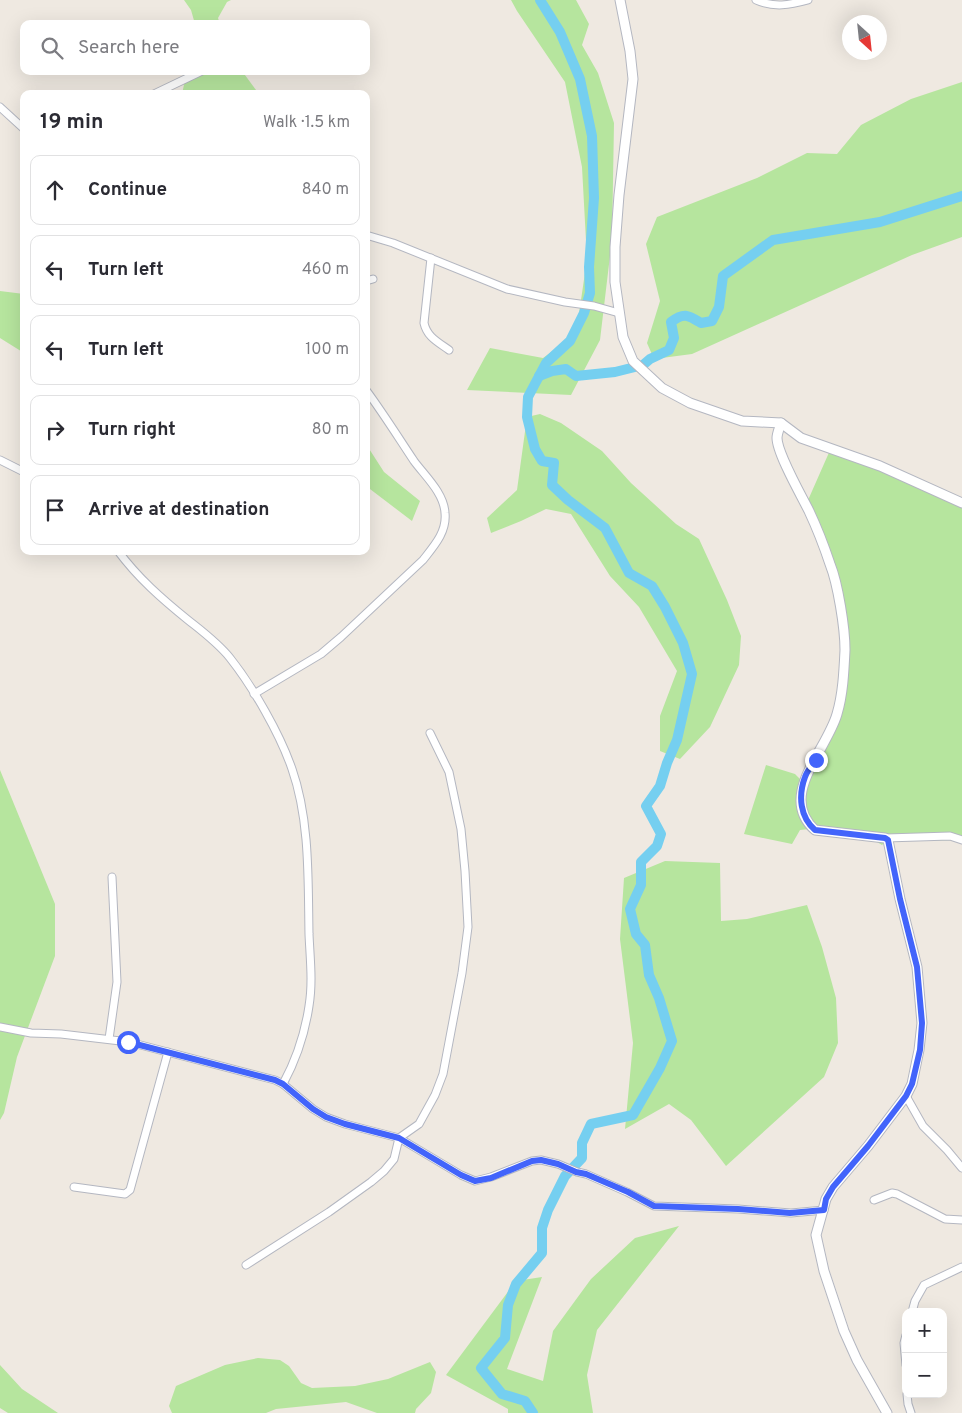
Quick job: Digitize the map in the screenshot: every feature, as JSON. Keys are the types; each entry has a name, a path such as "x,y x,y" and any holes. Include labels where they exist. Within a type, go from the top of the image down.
{"street":[{"path":"620,0 633,79 619,195 615,247 615,282 622,337 633,360 662,388 690,403 742,421 781,423 801,438 880,466 962,503"},
{"path":"756,0 766,4 779,5 808,0"},
{"path":"162,90 194,75"},
{"path":"0,108 20,126"},
{"path":"370,236 393,243 507,289 565,302 594,306 619,313"},
{"path":"431,258 424,323 426,331 431,338 449,350"},
{"path":"254,694 320,654 341,637 423,560 436,543 444,528 446,513 437,490 415,462 370,396"},
{"path":"781,423 777,437 781,452 809,511 831,566 837,587 845,648 841,695 837,715 827,740 805,777 801,794 802,811 806,823 815,830 886,838 950,836 962,840"},
{"path":"0,460 20,470"},
{"path":"121,555 159,596 218,645 230,658 254,694 273,728 293,771 302,809 305,836 311,975 309,1008 294,1064 283,1084"},
{"path":"246,1265 329,1212 371,1182 384,1170 394,1159 399,1138 419,1124 435,1095 443,1074 457,1002 468,927 461,829 456,801 449,772 430,732"},
{"path":"886,838 917,967 922,1023 920,1050 912,1084 906,1096 868,1146 833,1187 826,1199 816,1235 824,1271 844,1331 857,1360 887,1413"},
{"path":"109,1039 117,972 112,877"},
{"path":"0,1027 31,1033 109,1039 168,1052 275,1080 326,1117 399,1138 461,1175 475,1181 491,1178 537,1160 558,1164 586,1174 628,1192 654,1206 790,1213 824,1210"},
{"path":"74,1188 125,1194 130,1190 168,1052"},
{"path":"906,1096 923,1126 962,1168"},
{"path":"874,1200 892,1193 897,1194 945,1219 962,1220"},
{"path":"913,1308 924,1285 962,1267"},
{"path":"907,1398 911,1413"}],"green space":[{"path":"184,0 231,0 227,2 219,20 194,20 191,10"},
{"path":"511,0 576,0 589,24 582,45 598,73 614,123 612,239 600,340 571,395 467,390 490,348 543,358 576,334 587,259 582,167 565,82"},
{"path":"186,75 245,75 256,90 183,90"},
{"path":"962,82 962,237 912,255 692,354 654,359 647,343 660,301 646,244 657,217 757,178 807,153 837,154 861,125 911,99"},
{"path":"0,291 20,294 20,350 0,338"},
{"path":"540,414 561,423 602,451 631,483 676,524 699,539 727,600 741,636 739,665 710,727 680,759 660,751 660,716 677,671 639,607 610,576 571,514 546,509 491,533 487,518 517,490 527,417"},
{"path":"831,448 876,460 962,499 962,840 886,841 882,845 877,842 856,838 819,835 810,829 800,830 792,844 744,834 766,765 795,774 805,784 835,727 844,656 832,573 805,507"},
{"path":"370,450 384,472 420,501 412,521 370,489"},
{"path":"0,770 55,904 55,956 17,1057 4,1113 0,1120"},
{"path":"665,861 720,863 721,921 747,919 807,905 822,947 836,998 838,1043 824,1077 726,1166 691,1120 669,1104 625,1129 633,1043 620,939 624,878"},
{"path":"679,1226 597,1330 587,1375 593,1413 508,1413 508,1409 446,1375 516,1281 542,1277 507,1369 543,1381 553,1331 591,1279 635,1238"},
{"path":"258,1358 280,1360 289,1366 301,1383 312,1388 355,1386 388,1379 430,1362 436,1372 431,1393 416,1409 415,1413 377,1413 346,1402 276,1409 266,1413 172,1413 169,1406 176,1386 225,1365"},
{"path":"0,1365 22,1389 58,1413 8,1413 0,1408"}],"waterway":[{"path":"533,1413 525,1401 502,1394 481,1368 505,1338 508,1305 516,1284 542,1253 542,1228 548,1210 565,1176 582,1158 582,1143 591,1124 633,1115 660,1068 672,1041 659,998 649,975 645,945 636,934 630,909 641,885 641,862 657,846 661,834 646,806 660,786 677,740 692,674 683,643 652,586 629,573 605,528 568,500 552,485 554,463 542,461 535,449 527,417 528,397 546,363 570,341 584,313 590,293 589,267 594,198 592,136 580,79 560,32 540,0"},
{"path":"539,376 552,371 566,369 576,376 615,372 643,365 650,359 669,350 674,338 671,322 683,316 701,323 712,321 719,307 723,276 773,240 880,222 962,196"}],"route":[{"path":"128,1042 275,1080 326,1117 399,1138 461,1175 475,1181 491,1178 532,1161 541,1160 586,1174 628,1192 654,1206 790,1213 824,1210 826,1199 833,1187 847,1168 868,1146 906,1096 916,1071 922,1023 917,967 888,840 886,838 825,833 815,830 806,823 802,811 801,794 805,777 816,760"}]}
